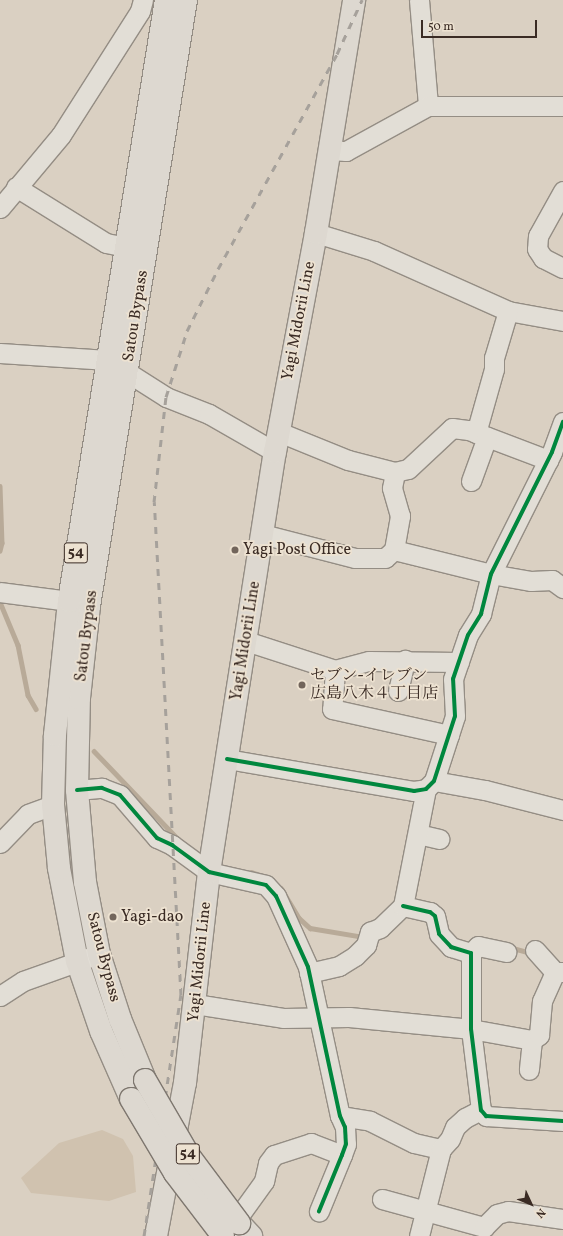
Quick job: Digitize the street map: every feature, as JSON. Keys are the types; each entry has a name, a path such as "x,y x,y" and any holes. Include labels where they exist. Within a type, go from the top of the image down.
{"main road":[{"name":"Satou Bypass","path":"166,0 69,601 55,735 53,804 59,868 77,961 101,1031 131,1099 175,1173 235,1233"},
{"name":"Satou Bypass","path":"186,0 89,606 79,698 77,790 85,882 99,954 120,1019 145,1080 235,1233"},
{"name":"Yagi Midorii Line","path":"156,1236 185,1083 196,1004 210,872 262,534 277,442 316,233 354,0"}],"street":[{"path":"0,208 61,135 140,12 143,0"},
{"path":"420,0 428,106"},
{"path":"330,150 346,151 428,106 563,106"},
{"path":"16,187 106,243 126,247"},
{"path":"563,191 538,236 537,249 543,258 563,268"},
{"path":"316,233 374,251 508,311 563,321"},
{"path":"471,481 482,435 494,369 494,358 508,311"},
{"path":"0,353 108,360 127,374 166,397 277,442 395,472 408,469 452,428 482,435 548,460"},
{"path":"309,973 339,966 355,956 366,945 370,932 380,928 402,906 430,785 455,716 453,679 468,635 481,614 491,574 561,433"},
{"path":"262,534 355,558 386,558 394,550 400,516 392,488 395,472"},
{"path":"394,550 491,574 531,581 552,580 562,583"},
{"path":"0,592 69,601"},
{"path":"246,641 335,670 369,661 404,660 459,662"},
{"path":"398,691 404,660"},
{"path":"335,670 332,709 448,735"},
{"path":"227,759 414,791 430,785 485,790 563,810"},
{"path":"77,790 102,788 120,795 157,838 172,845 210,872 266,885 276,896 309,973 320,1017 340,1116 345,1127 346,1144 319,1211"},
{"path":"0,843 28,814 53,804"},
{"path":"418,834 439,839"},
{"path":"402,906 430,912 435,916 439,934 451,947 471,953"},
{"path":"506,952 478,946 471,953 471,1029 481,1110 486,1116 563,1121"},
{"path":"196,1004 283,1018 349,1017 471,1029 532,1040 539,1035 542,1001 559,972 535,950"},
{"path":"0,996 23,981 99,954"},
{"path":"530,1070 532,1040"},
{"path":"419,1236 441,1149 450,1140 455,1127 465,1118 481,1110"},
{"path":"340,1116 370,1121 414,1143 441,1149"},
{"path":"235,1233 264,1181 268,1163 274,1155 311,1143 342,1156"},
{"path":"382,1199 484,1228 497,1214 508,1212 562,1222"}],"shaded area":[{"path":"102,1130 123,1139 133,1156 136,1192 109,1201 31,1193 21,1178 59,1143"}],"waterway":[{"path":"0,486 2,543 0,551"},
{"path":"0,602 18,645 28,695 36,709"},
{"path":"94,751 180,841"},
{"path":"251,872 270,878"},
{"path":"281,888 299,918 310,928 364,937"},
{"path":"509,947 531,953"}],"railway":[{"path":"144,1236 181,995 154,502 166,397 187,331 218,269 337,54 362,0"}],"cycle path":[{"path":"227,759 414,791 426,789 434,781 455,716 453,679 468,635 481,614 491,574 552,452 563,422"},
{"path":"77,790 102,788 120,795 157,838 172,845 209,872 266,885 276,896 308,967 340,1116 345,1127 346,1144 319,1211"},
{"path":"403,906 430,912 435,916 439,934 451,947 471,953 471,1029 481,1110 486,1116 563,1121"}],"place":[{"name":"Yagi Post Office","path":"235,550"},
{"name":"セブン‐イレブン 広島八木４丁目店","path":"302,685"},
{"name":"Yagi-dao","path":"113,917"}]}
